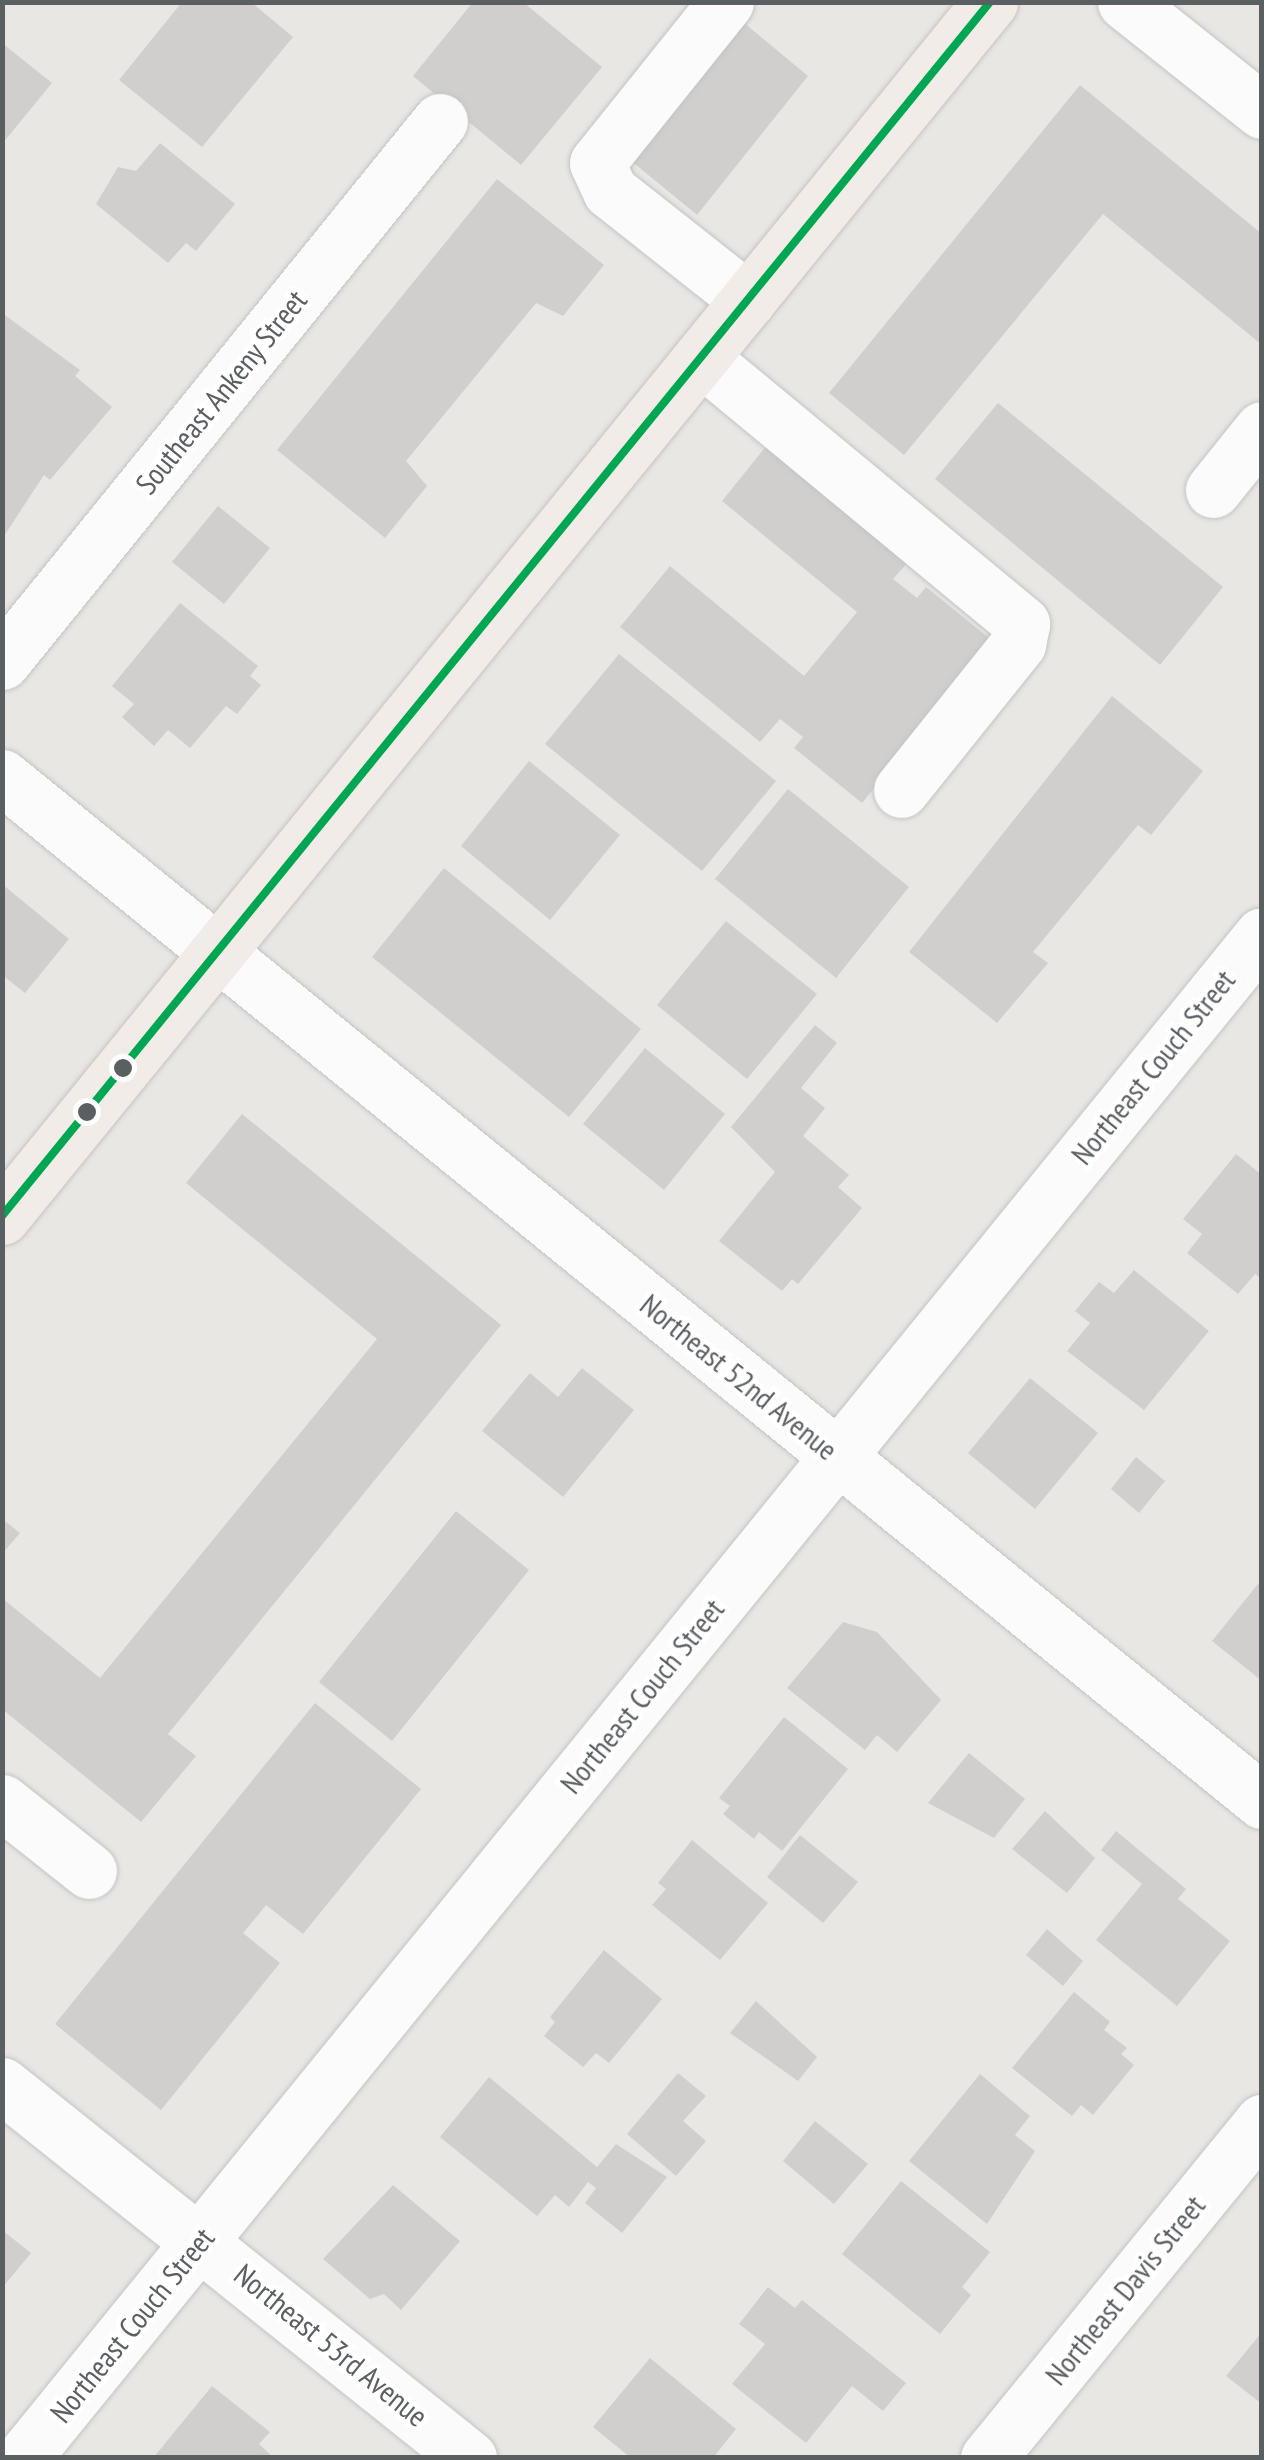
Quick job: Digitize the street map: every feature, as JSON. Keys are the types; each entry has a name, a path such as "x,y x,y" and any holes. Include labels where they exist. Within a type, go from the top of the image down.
{"main road":[{"path":"2,1216 990,2"}],"street":[{"path":"726,2 598,164 610,191 748,300"},
{"path":"1125,2 1262,112"},
{"name":"Southeast Ankeny Street","path":"2,662 440,121"},
{"path":"701,358 1022,624 1018,644 901,790"},
{"path":"1213,490 1262,429"},
{"name":"Northeast 52nd Avenue","path":"2,777 1262,1801"},
{"name":"Northeast Couch Street","path":"23,2458 1262,934"},
{"path":"2,1802 89,1871"},
{"name":"Northeast 53rd Avenue","path":"2,2086 202,2239 469,2458"},
{"name":"Northeast Davis Street","path":"988,2458 1262,2122"}],"building":[{"path":"182,2 251,2 293,37 202,147 119,80"},
{"path":"473,2 523,2 602,67 521,165 413,76"},
{"path":"743,22 808,76 697,215 630,160"},
{"path":"2,43 52,83 2,144"},
{"path":"1080,85 1262,234 1262,345 1103,214 904,455 829,393"},
{"path":"160,143 235,204 196,251 186,243 168,263 96,204 118,167 136,171"},
{"path":"497,179 604,265 563,316 536,303 406,461 427,486 385,538 277,450"},
{"path":"2,313 80,370 75,376 112,407 50,480 44,475 2,539"},
{"path":"998,403 1223,587 1160,665 935,479"},
{"path":"771,440 913,557 893,579 917,598 926,587 994,642 862,803 794,748 803,737 780,719 760,742 620,627 670,566 804,676 857,612 722,501"},
{"path":"218,506 270,548 224,604 172,562"},
{"path":"180,603 258,666 250,676 261,685 237,714 226,706 190,748 168,730 154,746 122,717 134,704 112,686"},
{"path":"619,654 776,781 702,871 545,744"},
{"path":"1112,696 1203,771 1151,835 1138,825 1033,952 1048,963 997,1023 909,952"},
{"path":"529,761 620,835 550,920 461,846"},
{"path":"788,789 909,887 836,978 715,879"},
{"path":"444,868 641,1029 569,1117 372,957"},
{"path":"2,884 69,939 25,993 2,975"},
{"path":"726,921 817,994 747,1079 657,1005"},
{"path":"815,1025 837,1043 801,1088 825,1108 803,1136 849,1175 838,1187 862,1208 798,1284 792,1279 782,1291 719,1241 775,1172 731,1127"},
{"path":"645,1048 725,1114 664,1190 583,1124"},
{"path":"242,1114 501,1325 168,1734 196,1756 141,1822 2,1709 2,1598 100,1678 377,1339 186,1183"},
{"path":"1236,1154 1262,1175 1262,1279 1255,1274 1238,1294 1187,1253 1202,1234 1183,1219"},
{"path":"1134,1270 1209,1331 1144,1410 1067,1351 1090,1323 1075,1311 1099,1282 1114,1293"},
{"path":"582,1368 634,1410 563,1497 482,1431 530,1373 558,1397"},
{"path":"1030,1378 1098,1433 1035,1509 968,1453"},
{"path":"1136,1457 1165,1481 1139,1513 1111,1489"},
{"path":"456,1511 529,1570 392,1741 319,1682"},
{"path":"2,1519 20,1533 2,1554"},
{"path":"1262,1579 1262,1681 1212,1641"},
{"path":"843,1622 877,1632 941,1700 897,1752 877,1735 865,1750 787,1688"},
{"path":"315,1703 421,1789 303,1934 266,1905 243,1933 280,1963 161,2110 55,2024"},
{"path":"784,1717 848,1769 782,1851 759,1832 754,1839 723,1814 730,1806 719,1798"},
{"path":"969,1753 1025,1799 994,1838 928,1803"},
{"path":"1045,1811 1095,1858 1067,1893 1012,1849"},
{"path":"1116,1831 1186,1889 1178,1899 1230,1941 1177,2006 1096,1940 1142,1884 1101,1850"},
{"path":"800,1835 858,1882 823,1923 767,1877"},
{"path":"692,1840 768,1903 720,1960 652,1905 666,1889 658,1883"},
{"path":"1047,1929 1083,1961 1063,1986 1026,1955"},
{"path":"604,1950 662,1999 609,2063 596,2053 583,2067 544,2036 555,2022 550,2017"},
{"path":"1074,1992 1110,2022 1104,2030 1127,2048 1121,2054 1134,2065 1093,2115 1081,2105 1072,2116 1012,2068"},
{"path":"756,2001 817,2057 798,2081 730,2033"},
{"path":"678,2073 706,2096 683,2121 706,2141 676,2176 627,2134"},
{"path":"980,2074 1030,2116 1015,2135 1035,2151 987,2224 909,2161"},
{"path":"489,2077 597,2167 616,2144 667,2177 622,2233 585,2203 596,2188 588,2182 569,2207 555,2195 537,2216 440,2137"},
{"path":"815,2121 868,2164 834,2204 783,2161"},
{"path":"901,2181 990,2252 962,2287 971,2295 940,2334 842,2254"},
{"path":"393,2185 460,2241 401,2310 384,2294 370,2299 323,2259"},
{"path":"2,2230 31,2253 2,2288"},
{"path":"768,2287 795,2308 802,2300 906,2383 883,2411 852,2386 806,2443 732,2384 765,2344 739,2324"},
{"path":"1262,2332 1262,2404 1226,2376"},
{"path":"650,2358 736,2429 713,2458 631,2458 593,2427"},
{"path":"212,2386 270,2432 259,2444 274,2458 153,2458"}],"transit line":[{"path":"2,1216 990,2"}]}
